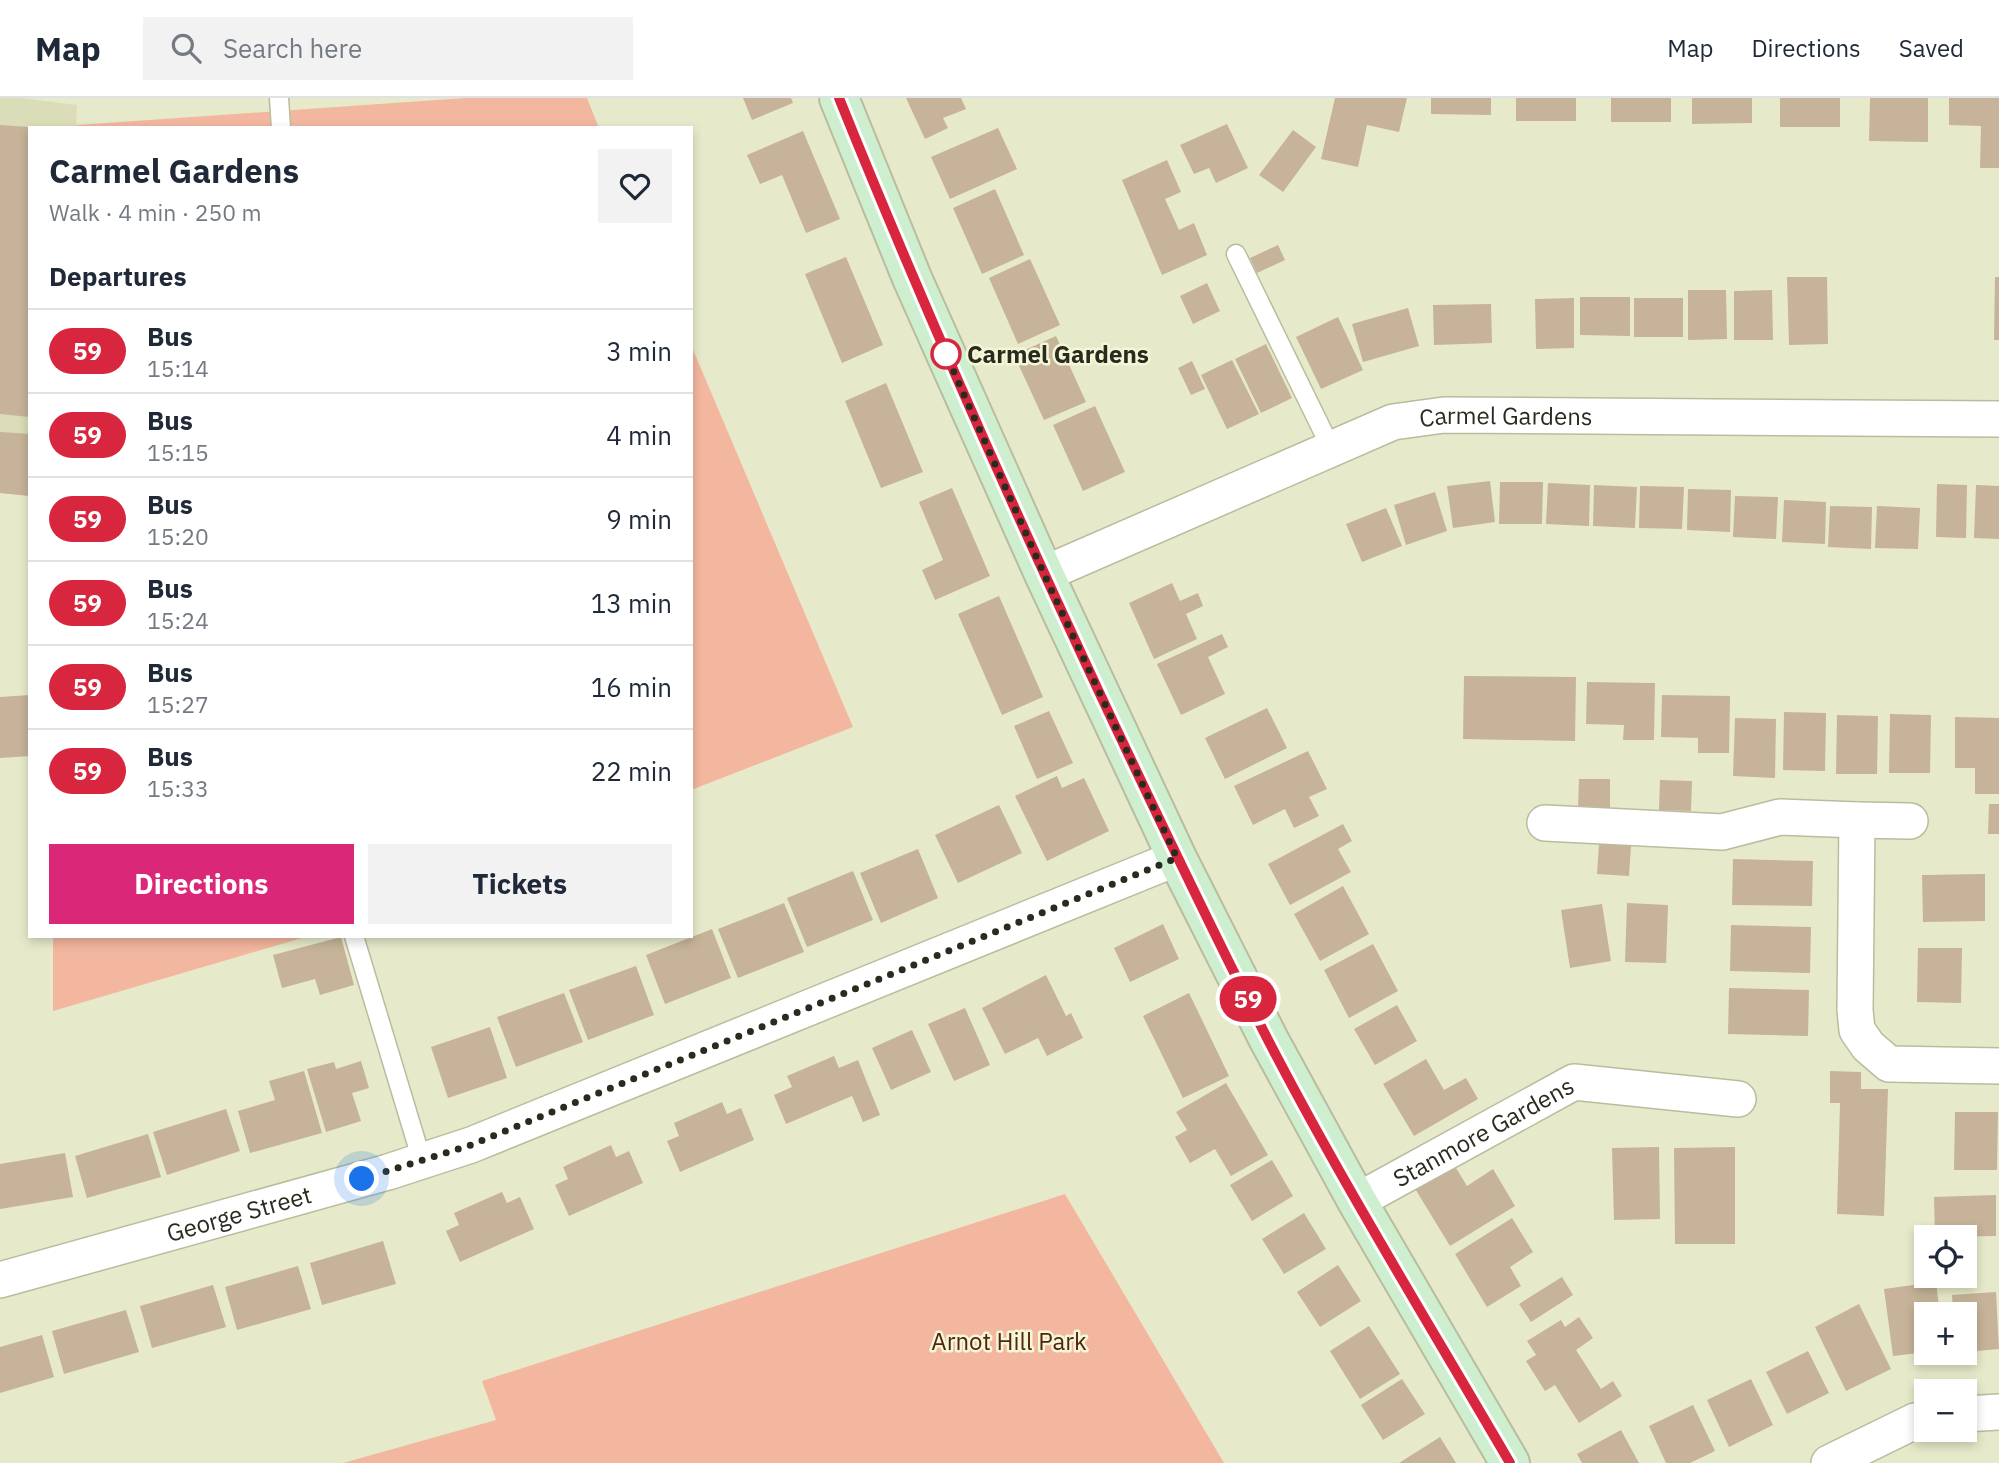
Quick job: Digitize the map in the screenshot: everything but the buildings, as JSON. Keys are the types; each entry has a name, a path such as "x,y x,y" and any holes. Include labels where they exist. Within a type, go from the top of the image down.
{"street":[{"path":"839,98 912,278 1044,574 1177,858 1269,1041 1357,1201 1510,1463"},
{"name":"Carmel Gardens","path":"1044,574 1393,422 1444,415 1999,419"},
{"path":"1545,822 1723,832 1780,817 1910,821"},
{"path":"1857,821 1857,1030 1868,1046 1889,1064 1999,1066"},
{"name":"George Street","path":"0,1280 471,1145 1177,858"},
{"name":"Stanmore Gardens","path":"1357,1201 1574,1082 1738,1099"},
{"path":"1977,1413 1999,1412"},
{"path":"1829,1463 1914,1420"}],"lane":[{"path":"279,98 281,126"},
{"path":"1236,254 1331,448"},
{"path":"356,938 422,1161"}],"shaded area":[{"path":"0,98 22,98 77,105 76,126 28,126 28,496 0,493"}],"green space":[{"path":"465,98 587,98 598,126 77,126"},
{"path":"693,350 853,727 693,789"},
{"path":"53,938 302,938 53,1011"},
{"name":"Arnot Hill Park","path":"1065,1194 1224,1463 343,1463 496,1420 482,1381"}],"bus line":[{"name":"59","path":"839,98 912,278 1044,574 1177,858 1269,1041 1357,1201 1510,1463"}],"place":[{"name":"Carmel Gardens","path":"946,354"}],"route":[{"path":"362,1179 471,1145 1177,858 1044,574 945,352 946,354"}]}
